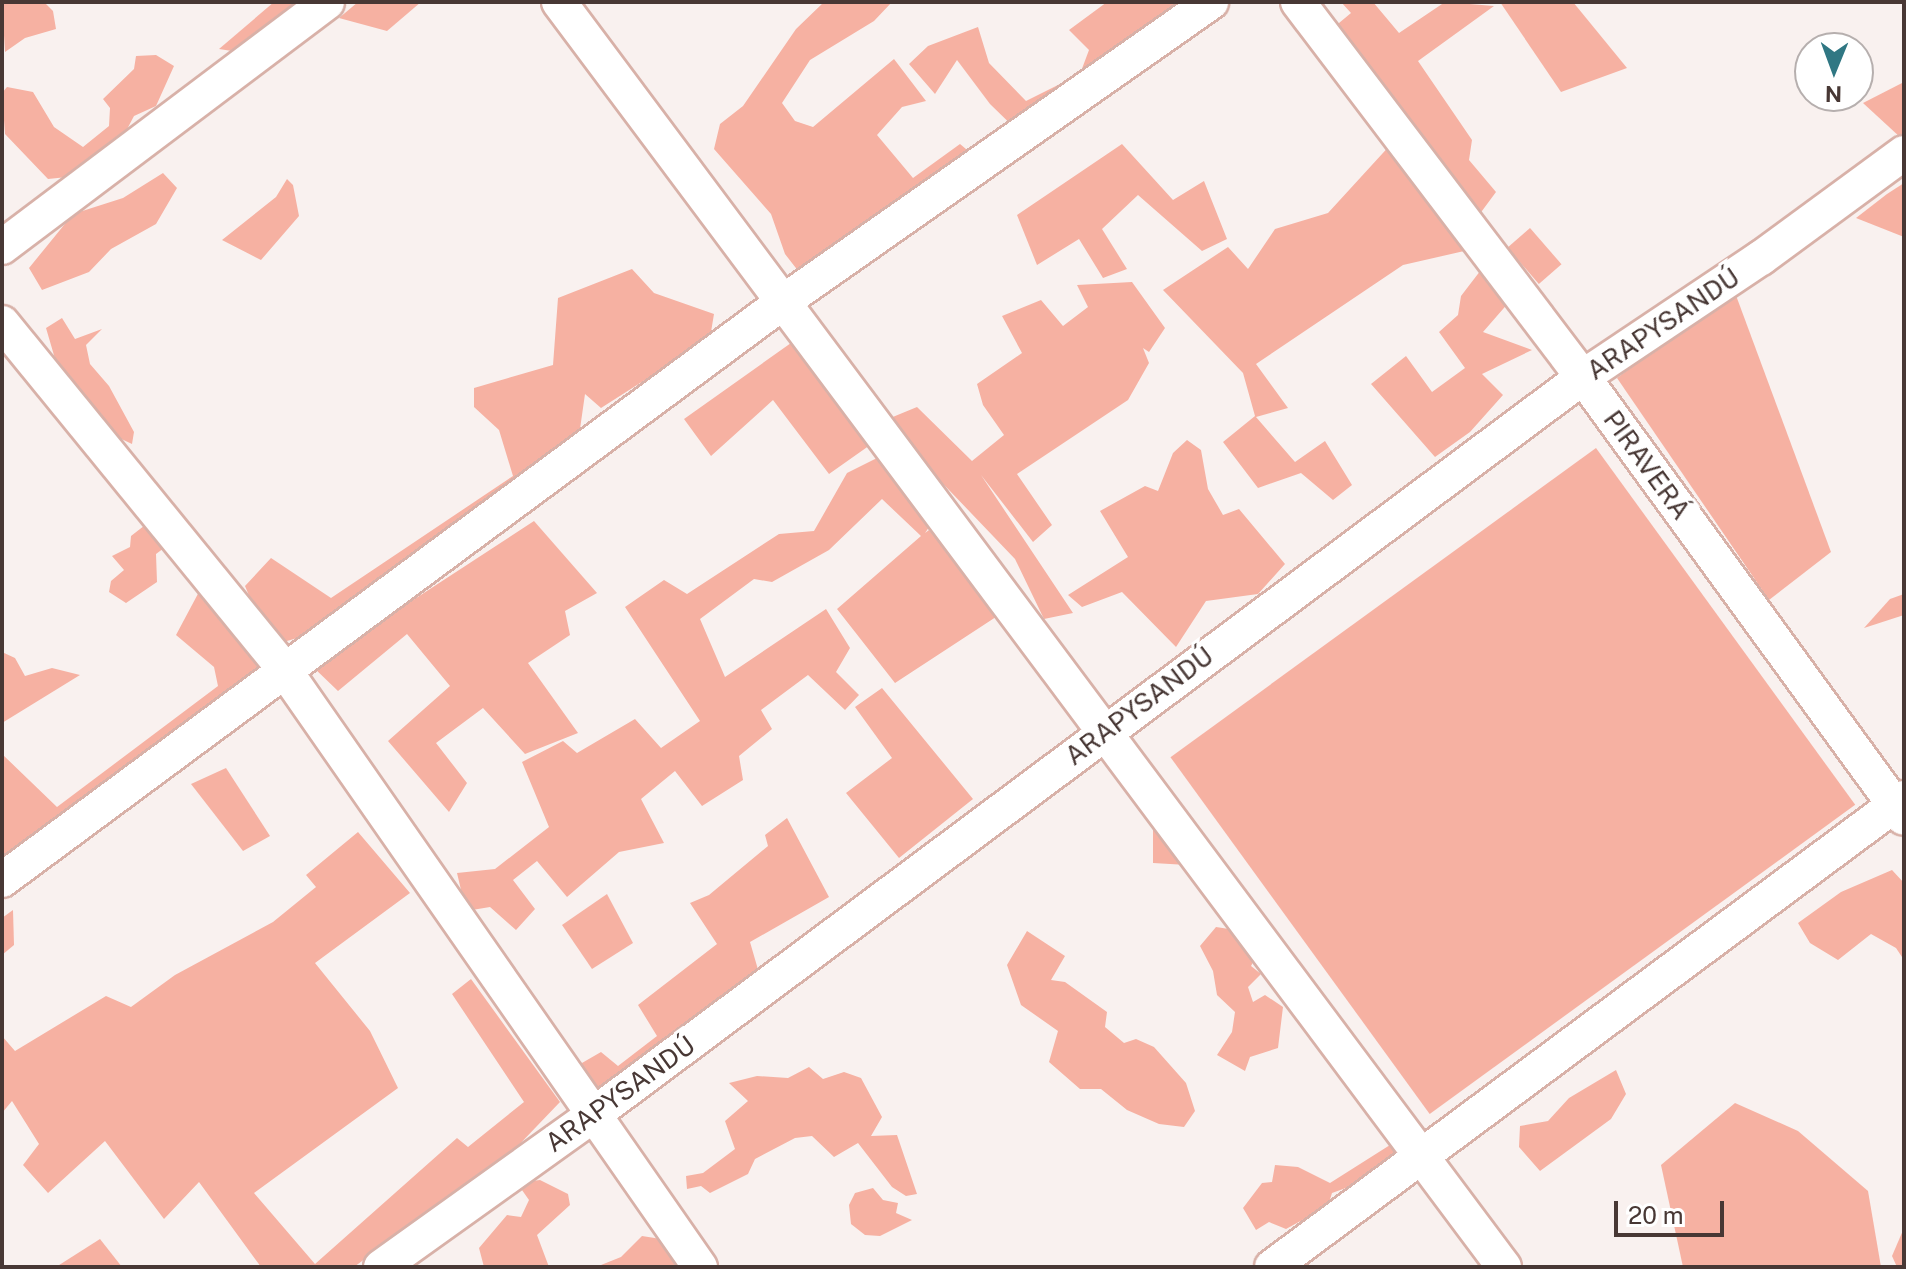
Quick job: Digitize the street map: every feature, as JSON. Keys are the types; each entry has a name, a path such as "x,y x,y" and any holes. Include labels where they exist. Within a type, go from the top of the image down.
{"street":[{"path":"2,247 327,2"},
{"path":"559,2 1504,1267"},
{"path":"2,880 283,668 783,302 1211,2"},
{"name":"PIRAVERÁ","path":"1298,2 1583,377 1901,807"},
{"name":"ARAPYSANDÚ","path":"381,1267 593,1115 1583,377 1761,258 1904,153"},
{"path":"2,323 283,668 700,1267"},
{"path":"1272,1267 1901,807"}],"shaded area":[{"path":"2,2 45,3 53,11 56,29 25,38 5,52"},
{"path":"274,2 318,2 245,53 219,49"},
{"path":"358,2 421,2 387,31 339,18"},
{"path":"824,2 892,2 874,21 810,60 782,103 795,121 813,127 894,59 926,101 902,107 877,135 913,178 960,144 985,165 813,290 785,254 771,214 714,149 720,124 743,106 796,29"},
{"path":"1107,2 1194,2 1025,138 990,104 957,60 935,94 909,64 928,46 978,27 989,63 1026,101 1080,74 1089,50 1069,30"},
{"path":"1341,2 1373,2 1399,33 1445,2 1494,6 1418,61 1472,140 1469,160 1496,192 1479,215 1327,33 1351,13"},
{"path":"1500,2 1573,2 1627,68 1561,92"},
{"path":"156,55 174,66 156,106 134,116 115,152 77,176 48,179 5,134 2,93 7,87 33,92 54,127 83,147 109,126 110,108 103,99 134,69 136,56"},
{"path":"1904,82 1904,134 1901,138 1873,112 1874,97"},
{"path":"1393,142 1473,249 1403,265 1256,364 1288,408 1256,417 1295,462 1325,441 1352,485 1333,500 1301,473 1258,488 1223,442 1255,416 1243,373 1163,290 1228,247 1248,269 1275,229 1328,213"},
{"path":"1122,144 1173,200 1204,181 1227,239 1202,251 1138,195 1102,229 1127,269 1103,278 1079,239 1037,265 1017,215"},
{"path":"163,173 177,188 156,224 111,249 89,272 42,290 29,268 73,214 123,198"},
{"path":"287,179 293,185 299,216 261,260 222,240 276,197"},
{"path":"1904,183 1904,237 1856,218 1887,194"},
{"path":"1530,228 1561,264 1539,284 1507,248"},
{"path":"1484,266 1510,301 1483,332 1532,350 1482,374 1503,395 1470,432 1435,457 1371,384 1406,356 1432,392 1465,368 1439,332 1458,315 1461,296"},
{"path":"632,269 654,293 714,314 708,350 659,371 601,408 585,394 577,450 325,630 280,643 258,617 245,586 271,558 331,598 513,476 499,430 474,407 474,388 553,365 558,298"},
{"path":"1132,282 1165,328 1149,352 1143,348 1149,363 1128,400 1017,474 1052,525 1033,542 981,475 1073,613 1044,619 1015,559 883,421 917,407 972,461 1004,435 983,405 977,384 1022,353 1002,316 1041,300 1063,326 1088,307 1077,285"},
{"path":"1734,290 1831,552 1769,600 1617,378"},
{"path":"62,318 75,339 102,329 86,345 90,364 109,386 134,432 132,444 115,436 58,369 46,328"},
{"path":"791,343 880,438 829,474 773,400 711,456 684,419"},
{"path":"1187,440 1201,450 1208,489 1223,515 1239,509 1285,564 1258,594 1206,601 1176,647 1122,592 1082,607 1068,595 1128,557 1100,511 1145,486 1158,491 1173,453"},
{"path":"1596,448 1855,805 1430,1114 1170,757"},
{"path":"885,454 934,520 925,533 929,530 1002,613 895,683 837,609 921,536 882,499 829,550 772,582 754,579 700,619 725,677 826,609 850,648 836,672 859,695 845,710 808,675 761,710 772,729 739,756 743,780 702,806 675,771 641,799 664,843 619,852 567,897 537,861 513,880 535,909 516,930 490,907 466,911 457,873 495,869 549,827 522,762 563,741 577,753 635,719 661,748 700,721 625,607 664,580 687,594 779,534 814,531 847,473"},
{"path":"534,521 597,593 565,611 570,635 528,663 578,733 525,754 483,708 436,743 467,783 449,812 388,741 450,686 407,634 338,691 312,666"},
{"path":"149,522 164,548 156,554 157,582 126,603 109,592 111,581 124,570 112,556 130,547 131,536"},
{"path":"200,590 259,667 249,683 2,863 2,754 57,807 218,686 214,667 176,635"},
{"path":"1904,594 1904,615 1864,628 1890,599"},
{"path":"2,652 15,658 25,676 52,668 80,675 2,723"},
{"path":"882,688 973,799 899,858 846,793 892,758 855,707"},
{"path":"226,768 270,836 243,851 191,784"},
{"path":"787,818 829,897 750,942 759,973 604,1095 575,1067 601,1052 618,1066 657,1036 638,1005 717,944 690,903 709,895 768,846 765,835"},
{"path":"1165,821 1187,865 1153,863 1153,829"},
{"path":"358,832 410,893 315,963 370,1031 398,1088 254,1193 315,1264 457,1138 468,1147 524,1102 452,994 471,979 560,1102 489,1176 441,1202 354,1267 261,1267 199,1182 164,1219 105,1141 48,1193 23,1165 39,1144 12,1101 2,1113 2,1036 15,1051 106,996 131,1007 175,975 273,922 316,887 306,875"},
{"path":"1892,870 1904,883 1904,960 1896,948 1871,934 1838,960 1810,943 1798,923 1841,892"},
{"path":"607,894 633,943 592,969 562,925"},
{"path":"13,910 14,945 2,955 2,918"},
{"path":"1216,927 1242,931 1259,951 1251,966 1261,974 1248,987 1253,1002 1265,995 1283,1007 1278,1048 1250,1057 1245,1071 1217,1055 1232,1032 1235,1012 1217,995 1213,971 1200,946"},
{"path":"1027,931 1065,956 1051,980 1065,982 1107,1012 1105,1027 1124,1043 1136,1039 1154,1047 1186,1083 1195,1111 1184,1127 1159,1124 1127,1110 1101,1089 1080,1089 1049,1062 1058,1031 1021,1005 1007,965"},
{"path":"809,1067 823,1079 844,1072 861,1078 882,1117 871,1136 897,1135 917,1194 906,1196 892,1187 858,1143 834,1157 812,1136 795,1138 755,1159 748,1174 710,1193 701,1186 687,1189 686,1176 703,1173 735,1149 725,1121 748,1101 729,1083 757,1076 788,1078"},
{"path":"1616,1070 1626,1094 1611,1119 1540,1171 1519,1147 1520,1126 1548,1121 1569,1098"},
{"path":"1735,1103 1798,1131 1868,1191 1881,1267 1683,1267 1661,1165"},
{"path":"1390,1145 1402,1145 1402,1157 1379,1176 1332,1193 1328,1206 1286,1229 1269,1222 1256,1230 1243,1208 1262,1183 1272,1182 1275,1165 1298,1167 1330,1183"},
{"path":"540,1180 568,1194 570,1205 537,1235 549,1267 484,1267 479,1248 507,1215 521,1217 529,1200 517,1183"},
{"path":"873,1188 883,1200 898,1203 896,1213 912,1220 880,1236 865,1235 851,1224 849,1205 855,1193"},
{"path":"1904,1228 1904,1267 1897,1267 1892,1256"},
{"path":"642,1236 661,1239 679,1250 674,1267 596,1267 621,1257"},
{"path":"100,1239 122,1267 56,1267"}]}
